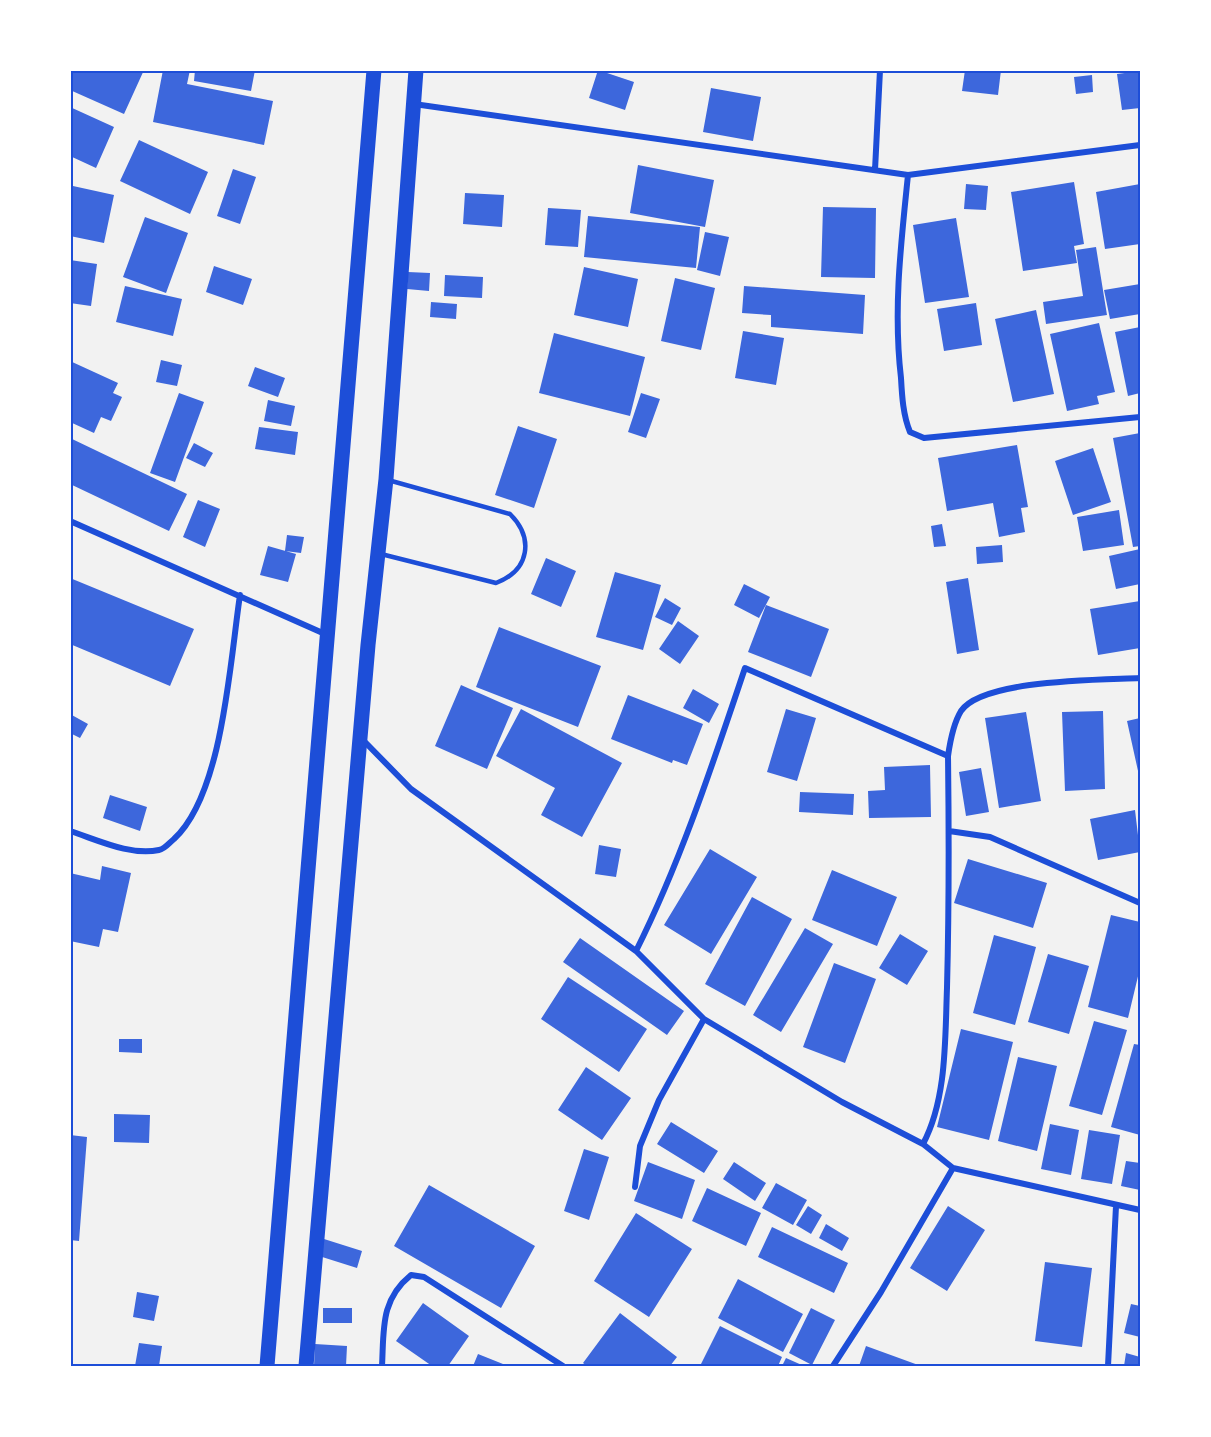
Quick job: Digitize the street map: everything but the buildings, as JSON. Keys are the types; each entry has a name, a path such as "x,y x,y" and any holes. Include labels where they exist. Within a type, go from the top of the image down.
{"main road":[{"path":"267,1366 374,70"},
{"path":"306,1366 360,738 386,479 416,70"}],"street":[{"path":"875,170 880,70"},
{"path":"414,104 908,175 1140,145"},
{"path":"908,175 897,285 898,351 905,421 909,432 924,438 1140,417"},
{"path":"70,521 326,635"},
{"path":"70,831 140,852 162,850 184,830 203,796 223,714 240,595"},
{"path":"636,951 654,915 710,772 745,668 948,756"},
{"path":"923,1144 934,1124 945,1047 948,756 950,739 961,710 982,696 1006,688 1140,678"},
{"path":"360,738 411,789 636,951 704,1019 842,1102 923,1144 953,1168 1140,1210"},
{"path":"949,831 990,837 1140,903"},
{"path":"635,1187 640,1146 659,1100 704,1019"},
{"path":"834,1366 881,1292 953,1168"},
{"path":"1108,1366 1116,1206"},
{"path":"382,1366 389,1300 400,1284 411,1275 424,1276 563,1366"}],"lane":[{"path":"378,553 496,583 511,577 522,563 526,545 522,525 510,514 386,479"}]}
